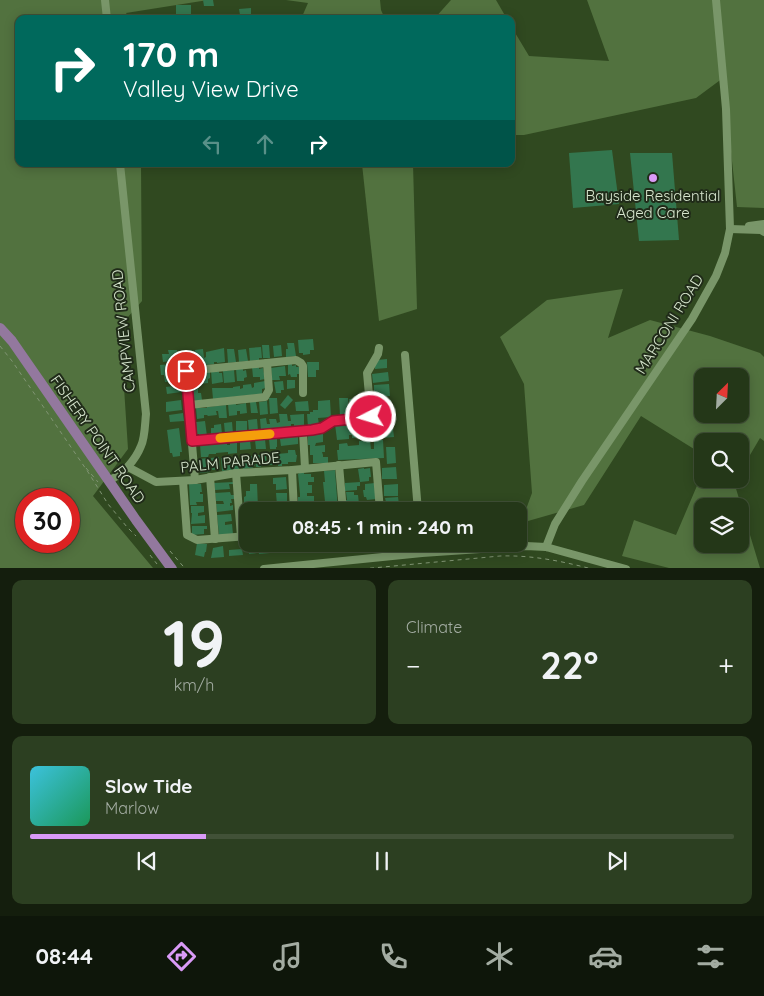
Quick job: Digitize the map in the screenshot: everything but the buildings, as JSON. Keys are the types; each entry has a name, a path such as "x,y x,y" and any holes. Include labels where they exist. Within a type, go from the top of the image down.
{"main road":[{"name":"FISHERY POINT ROAD","path":"0,328 12,341 172,568"}],"street":[{"path":"105,0 107,15"},
{"name":"MARCONI ROAD","path":"546,547 555,524 582,481 692,319 716,276 725,252 730,229 726,109 716,0"},
{"name":"CAMPVIEW ROAD","path":"109,480 116,478 128,467 142,445 146,414 120,167"},
{"path":"730,229 764,224"},
{"path":"730,229 761,230 764,232"},
{"path":"371,417 367,373 378,354 379,348"},
{"path":"405,355 417,502"},
{"path":"195,480 186,371 296,360 300,362 303,370 303,393"},
{"path":"189,405 265,397 269,390 267,363"},
{"path":"192,441 303,432 322,428 333,421 382,416"},
{"path":"303,432 305,468"},
{"name":"PALM PARADE","path":"128,467 156,482 195,480 236,473 376,462 379,502"},
{"path":"339,465 341,502"},
{"path":"292,470 294,502"},
{"path":"236,473 240,502"},
{"path":"210,478 215,539"},
{"path":"183,481 187,535 197,540 239,537"},
{"path":"264,568 526,546 546,547 626,568"}],"path":[{"path":"0,346 85,466 108,504 137,536"},
{"path":"130,477 130,489 134,495 136,505"},
{"path":"167,548 186,568"},
{"path":"148,551 160,568"},
{"path":"362,568 519,555 564,561 592,568"}],"green space":[{"path":"0,0 208,0 126,13 127,15 15,15 15,167 141,167 142,301 120,326 128,449 93,496 153,568 0,568"},
{"path":"286,0 380,0 383,15 303,15 308,3"},
{"path":"451,0 496,0 505,15 438,15"},
{"path":"587,0 764,0 764,208 737,207 723,78 696,98 524,135 515,135 515,33 529,56 609,61"},
{"path":"362,167 413,167 417,309 379,321"},
{"path":"623,289 608,338 650,320 710,336 760,353 764,357 764,441 760,438 749,457 749,433 694,433 694,449 641,416 584,505 527,521 527,507 532,493 524,384 500,337 547,300"},
{"path":"696,488 736,488 739,498 694,498 694,553 749,553 749,532 760,568 669,568 622,556 634,520 676,535"}],"slow traffic":[{"path":"220,438 270,434"}],"place":[{"name":"Bayside Residential Aged Care","path":"653,178"}],"route":[{"path":"186,371 192,441 312,430 322,428 327,423 333,421 371,417"}]}
